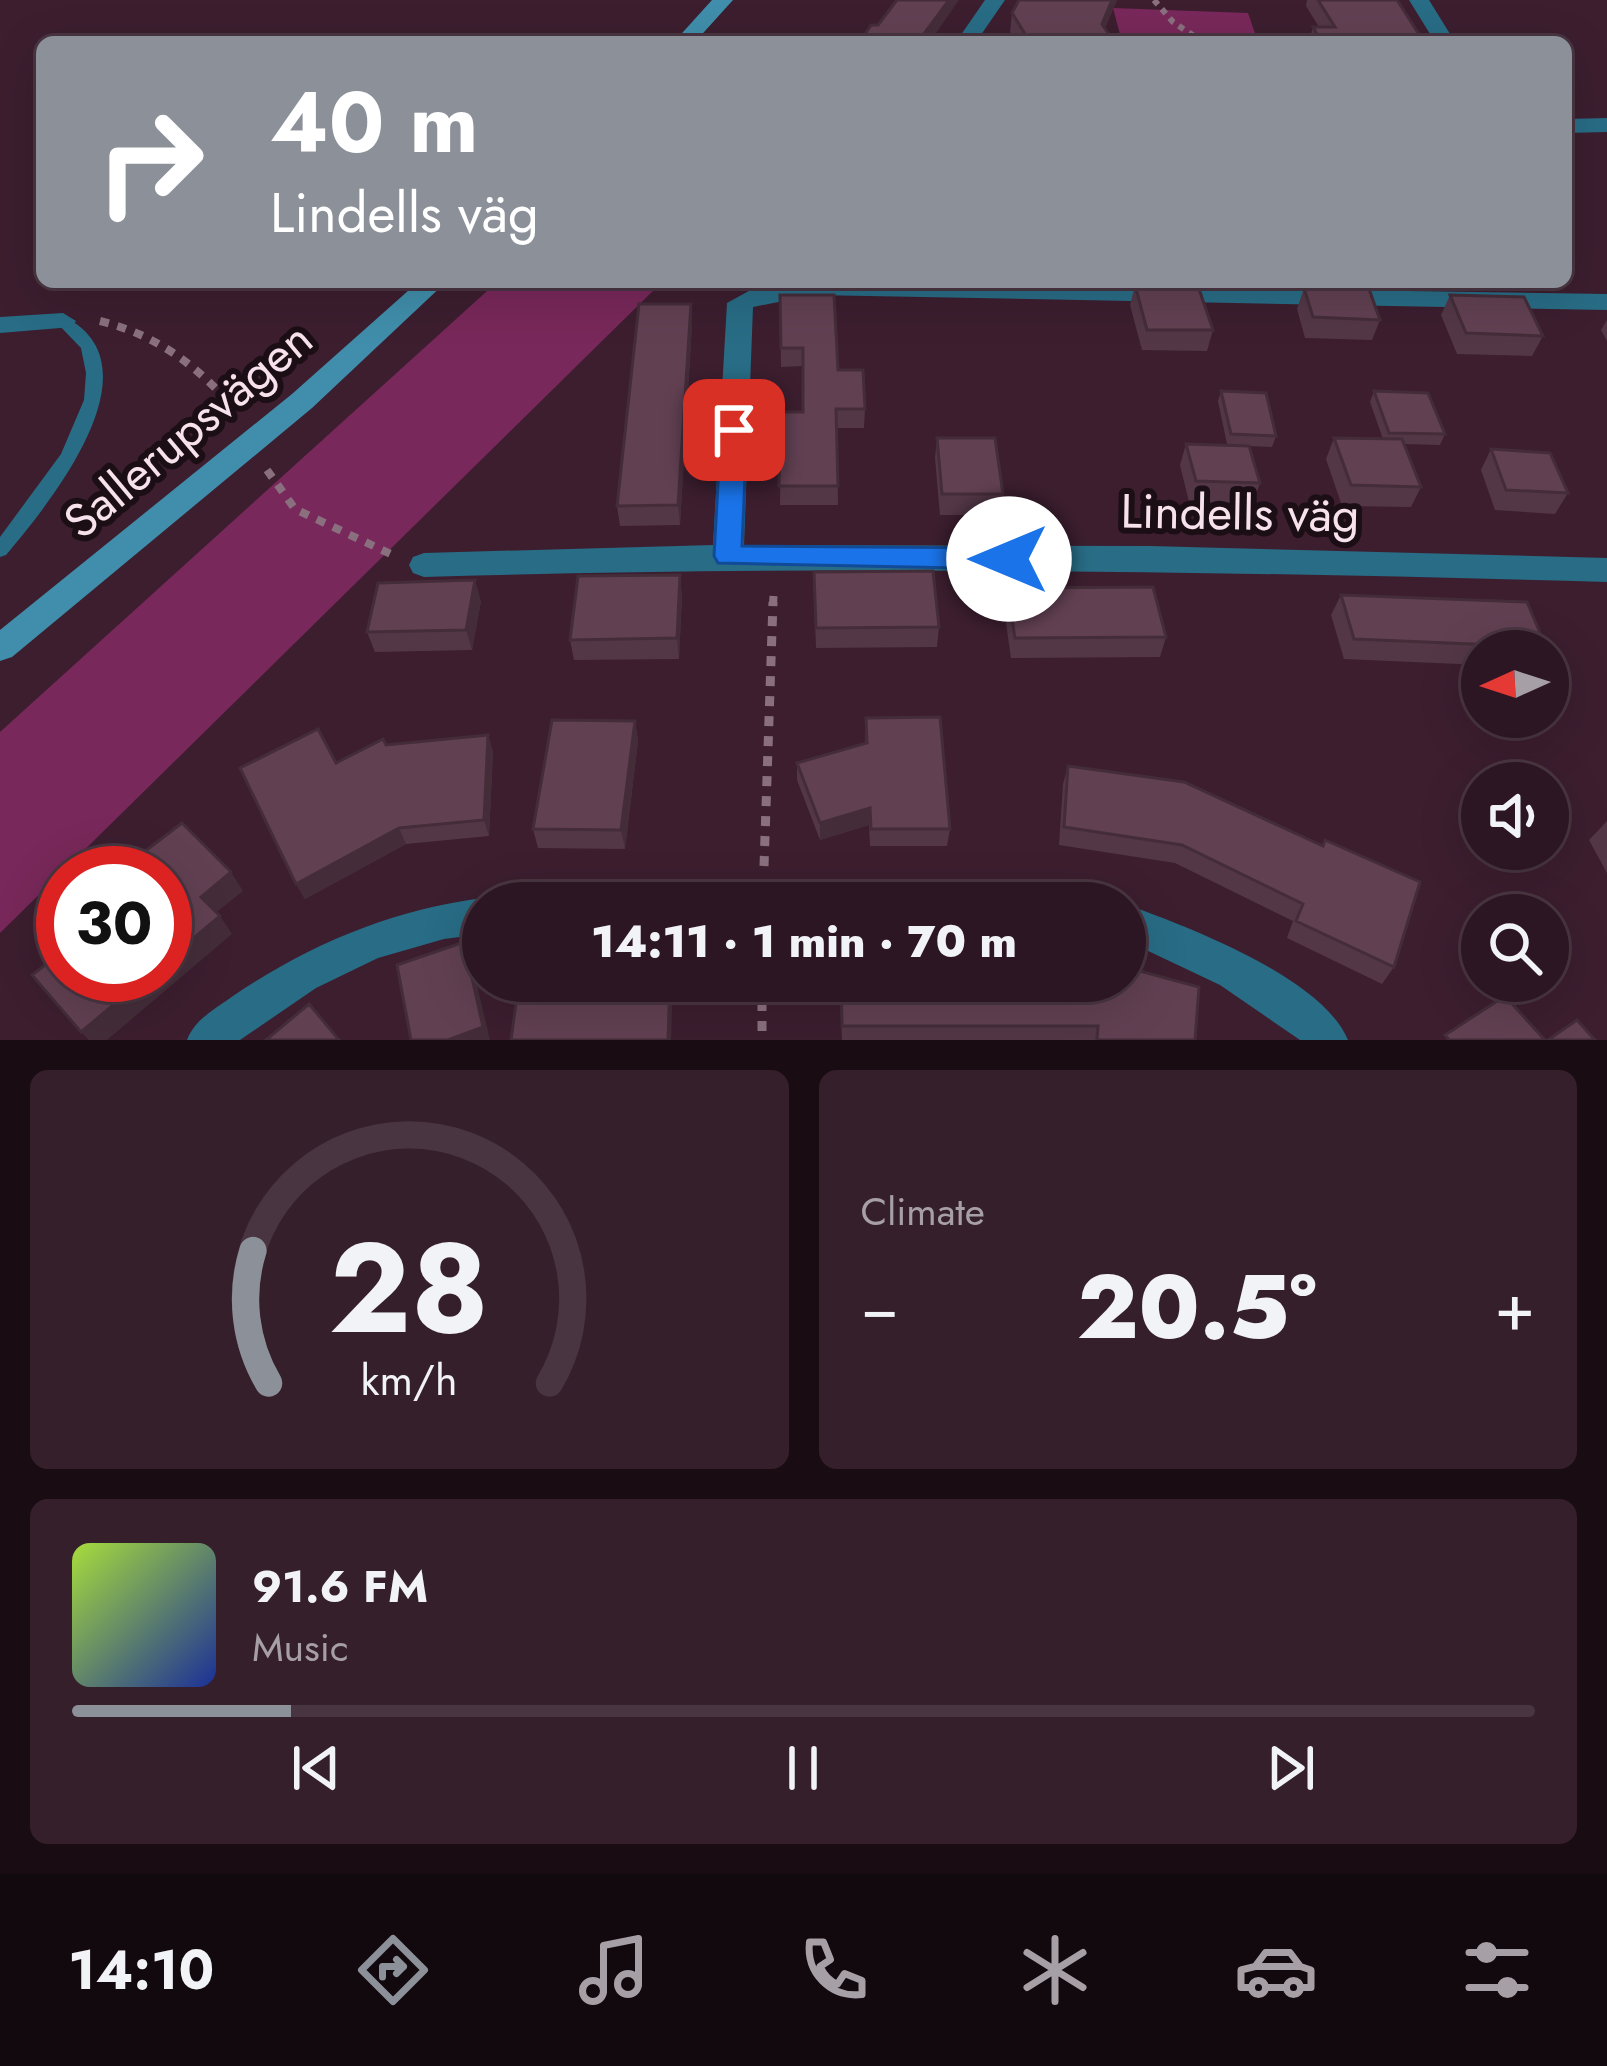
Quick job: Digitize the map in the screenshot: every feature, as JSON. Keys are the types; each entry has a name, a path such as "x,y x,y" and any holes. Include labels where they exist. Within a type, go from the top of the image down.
{"main road":[{"path":"690,36 723,0"},
{"name":"Sallerupsvägen","path":"0,648 302,401 426,288"}],"street":[{"path":"970,36 994,0"},
{"path":"1419,0 1441,36"},
{"path":"1572,126 1607,125"},
{"path":"728,556 740,303 765,293 806,288"},
{"path":"867,288 1607,302"},
{"path":"0,325 62,321"},
{"name":"Lindells väg","path":"424,566 728,556 1150,559 1607,570"},
{"path":"207,1040 277,986 370,940 462,918"},
{"path":"1146,929 1242,976 1328,1040"}],"lane":[{"path":"0,550 67,463 97,380 88,344 62,321"}],"path":[{"path":"1154,0 1173,22 1194,36"},
{"path":"62,321 95,320 132,327 162,341 198,368 234,408"},
{"path":"263,464 296,509 375,550 424,566"},
{"path":"764,882 775,559"},
{"path":"762,1002 762,1040"}],"shaded area":[{"path":"1113,8 1248,13 1256,36 1120,36"},
{"path":"490,288 656,288 88,846 36,846 36,898 0,933 0,732"}],"building":[{"path":"897,0 949,0 922,36 864,36 871,25 878,25"},
{"path":"1019,0 1112,0 1102,24 1110,36 1026,36 1012,13"},
{"path":"1318,0 1397,0 1420,36 1318,36 1313,27 1335,27"},
{"path":"1136,288 1199,288 1213,330 1147,330"},
{"path":"1304,288 1369,289 1380,320 1313,317"},
{"path":"780,295 834,295 838,370 863,370 865,409 836,409 838,486 779,486 781,412 803,412 803,348 781,348"},
{"path":"1450,295 1524,297 1543,336 1466,333"},
{"path":"639,304 691,304 678,505 617,506"},
{"path":"1221,391 1266,393 1276,436 1231,434"},
{"path":"1374,391 1428,393 1445,434 1389,433"},
{"path":"937,438 995,438 1003,494 942,494"},
{"path":"1334,438 1402,439 1421,487 1351,485"},
{"path":"1186,444 1249,446 1260,483 1196,481"},
{"path":"1491,449 1550,453 1568,493 1506,490"},
{"path":"933,571 939,627 816,628 814,572"},
{"path":"680,575 677,638 570,640 578,576"},
{"path":"475,580 466,630 367,632 378,583"},
{"path":"1153,587 1166,637 1015,638 1007,588"},
{"path":"1341,595 1527,602 1539,630 1461,630 1461,643 1354,639"},
{"path":"940,717 950,829 871,829 870,808 820,823 797,763 867,743 866,718"},
{"path":"552,720 635,721 621,830 533,829"},
{"path":"318,729 336,763 383,739 386,745 488,735 484,820 399,828 296,884 240,768"},
{"path":"1068,766 1184,782 1323,846 1325,840 1420,882 1394,967 1296,921 1303,904 1182,845 1064,827"},
{"path":"182,823 231,872 201,897 220,916 192,939 192,846 152,846"},
{"path":"462,943 462,1002 477,1002 483,1027 448,1040 411,1040 397,965"},
{"path":"1146,973 1199,987 1195,1040 1097,1040 1098,1026 842,1026 841,1002 1146,1002"},
{"path":"55,1002 117,1002 81,1032"},
{"path":"516,1002 669,1002 668,1040 511,1040"},
{"path":"1496,1002 1510,1002 1545,1040 1449,1040 1445,1035"},
{"path":"309,1004 339,1040 266,1040"},
{"path":"1577,1020 1595,1040 1548,1040"}],"route":[{"path":"734,430 728,556 1009,559"}]}
